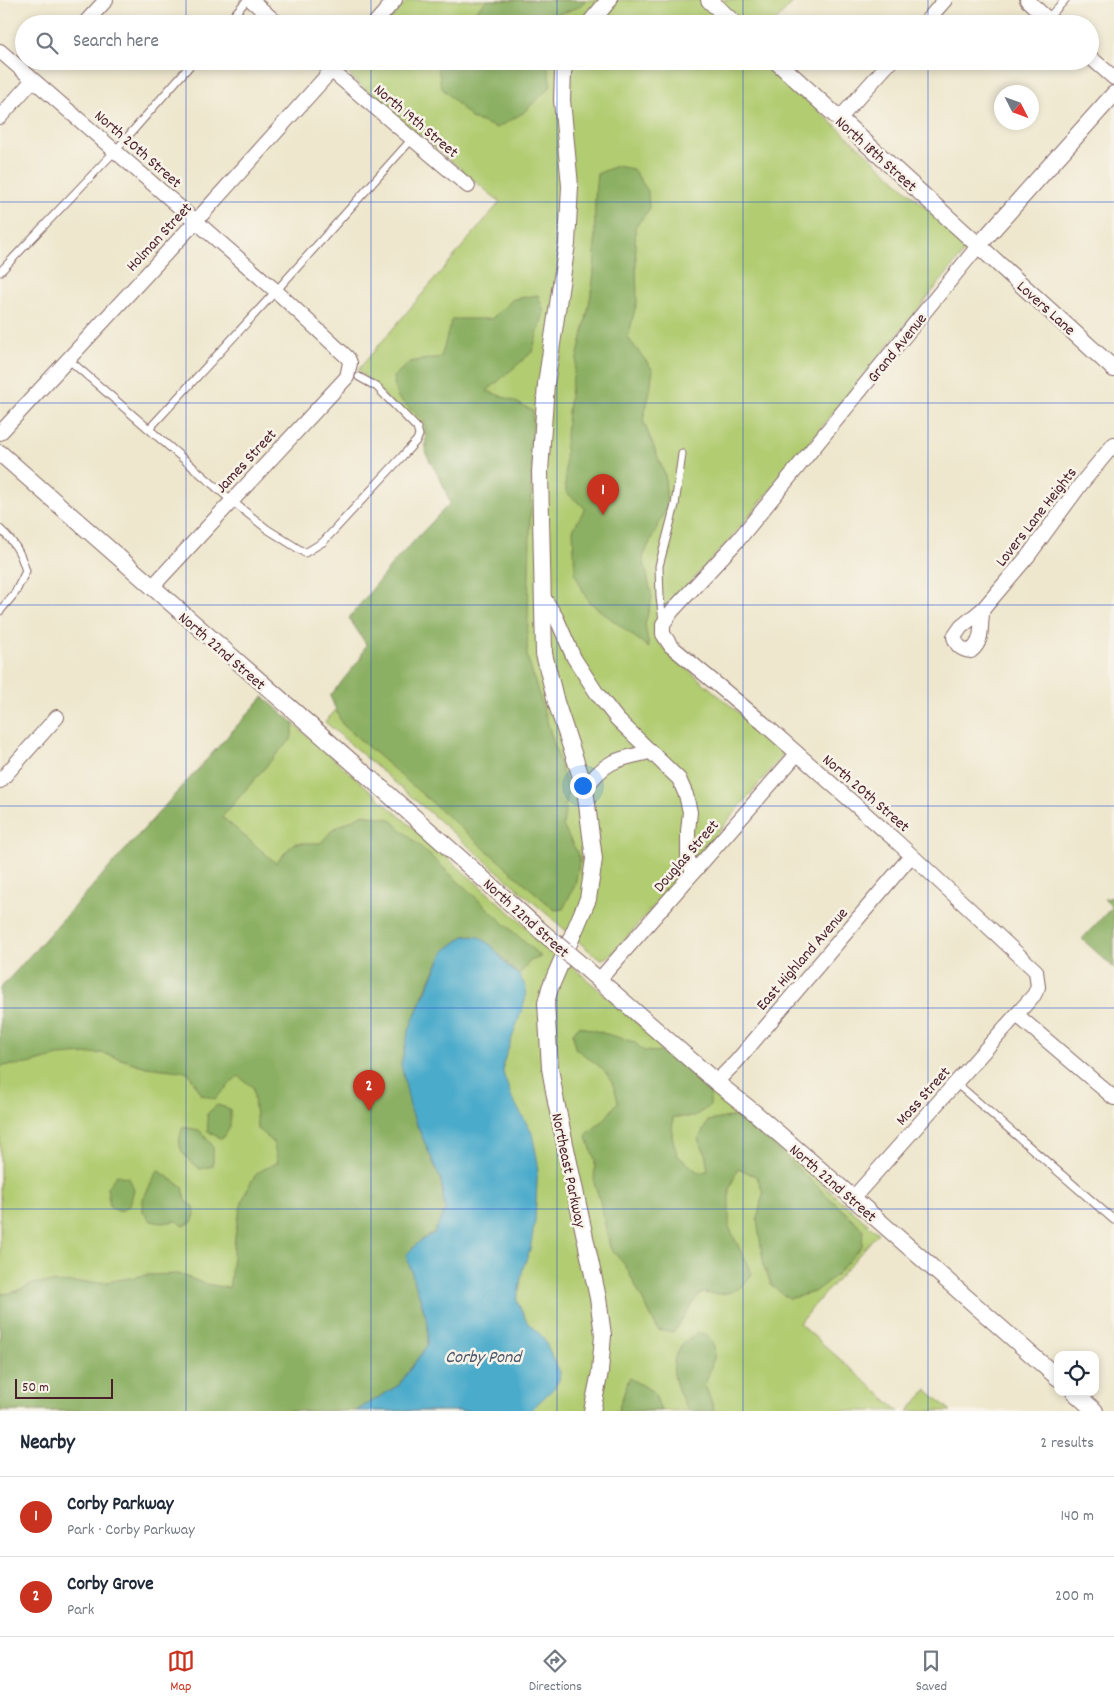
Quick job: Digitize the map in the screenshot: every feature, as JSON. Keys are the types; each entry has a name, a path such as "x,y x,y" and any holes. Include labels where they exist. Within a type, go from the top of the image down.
{"street":[{"path":"92,15 106,0"},
{"path":"251,0 268,15"},
{"path":"382,15 395,0"},
{"path":"596,15 609,0"},
{"path":"709,0 725,15"},
{"path":"932,15 945,0"},
{"path":"1027,0 1043,15"},
{"name":"North 20th Street","path":"0,51 15,64"},
{"path":"1099,65 1114,78"},
{"name":"North 20th Street","path":"22,70 344,352"},
{"name":"Holman Street","path":"0,433 196,222 332,70"},
{"name":"North 19th Street","path":"340,70 412,139 468,186"},
{"name":"Northeast Parkway","path":"564,70 562,100 570,186 567,244 546,384 540,472 544,654 556,702 585,788 594,859 588,899 550,988 546,1003 546,1027 556,1102 598,1298 603,1335 600,1372 592,1411"},
{"name":"North 18th Street","path":"786,70 979,246"},
{"path":"839,119 882,70"},
{"path":"0,117 33,80"},
{"name":"Grand Avenue","path":"663,624 672,611 739,540 979,246 1114,94"},
{"name":"Lovers Lane","path":"979,246 1114,368"},
{"name":"James Street","path":"152,587 347,376 350,363 344,352"},
{"name":"Lovers Lane Heights","path":"983,609 1028,556 1081,484 1114,444"},
{"name":"North 22nd Street","path":"0,453 401,803 541,931 854,1198 1054,1374"},
{"path":"542,594 556,617 574,658 596,692 617,718 679,779 686,795 690,812 688,859 693,872"},
{"name":"North 20th Street","path":"663,624 662,634 671,646 896,840 1036,971 1038,987 1018,1015"},
{"path":"0,781 57,716"},
{"path":"585,788 596,773 608,764 625,757 650,752"},
{"name":"Douglas Street","path":"599,980 797,754"},
{"name":"East Highland Avenue","path":"716,1082 736,1062 911,856"},
{"path":"1018,1015 1114,1098"},
{"name":"Moss Street","path":"854,1198 1018,1015"},
{"path":"1078,1396 1095,1411"}],"lane":[{"path":"234,15 247,0"},
{"path":"1054,15 1064,0"},
{"path":"0,272 115,151 186,70"},
{"path":"150,429 412,139"},
{"path":"68,358 232,501 267,529 305,553 323,542 417,440 419,435 418,428 377,387 359,377"},
{"path":"663,624 659,566 675,505 682,454"},
{"path":"0,529 10,538 20,552 26,571 14,593 0,610"},
{"path":"956,1083 1114,1220"}],"green space":[{"path":"408,0 795,0 781,15 394,15"},
{"path":"487,0 586,0 579,7 557,15 471,15"},
{"path":"348,70 774,70 964,242 966,250 728,542 662,612 657,623 656,632 658,640 665,650 780,748 783,753 720,830 615,951 602,959 593,954 325,722 392,647 480,488 358,370 500,202 354,80"},
{"path":"439,70 548,70 551,86 523,113 497,128 471,118 441,87"},
{"path":"616,166 633,169 648,191 649,210 635,227 637,301 628,338 653,370 643,420 665,475 667,507 643,557 652,598 645,624 649,648 588,601 575,574 573,530 585,508 566,492 565,465 568,409 594,274 597,174"},
{"path":"538,295 544,312 532,352 487,391 512,400 533,411 527,656 568,790 563,826 580,858 575,885 563,909 555,910 342,724 330,696 360,659 366,644 349,618 394,562 450,503 442,482 426,454 425,422 397,397 393,377 410,362 441,357 452,319 491,319 513,299"},
{"path":"263,697 878,1233 799,1323 899,1411 0,1411 0,989"},
{"path":"263,697 294,723 291,740 222,817 276,863 294,843 321,843 333,829 364,814 390,819 541,957 530,961 519,975 485,941 477,937 464,936 444,951 423,995 408,1034 408,1090 411,1111 441,1180 445,1211 434,1233 419,1242 406,1255 428,1323 428,1344 399,1385 356,1411 0,1411 0,1294 11,1293 36,1283 106,1282 146,1275 179,1274 206,1284 229,1288 236,1230 242,1201 255,1176 278,1162 273,1142 257,1128 253,1087 238,1076 215,1099 202,1095 188,1072 146,1067 102,1053 58,1056 28,1064 0,1066 0,989"},
{"path":"1114,897 1114,968 1082,939 1112,907 1104,899"},
{"path":"579,1026 634,1042 644,1051 668,1053 690,1070 710,1090 710,1106 693,1117 673,1117 672,1136 677,1155 698,1172 708,1171 705,1152 698,1140 708,1121 736,1116 750,1124 863,1229 862,1246 836,1275 814,1292 789,1299 772,1286 764,1267 757,1219 763,1193 757,1177 738,1168 729,1190 729,1227 752,1274 741,1287 735,1290 723,1294 700,1293 673,1333 658,1330 625,1265 610,1248 600,1201 594,1183 595,1160 586,1135 604,1120 618,1102 608,1075 575,1048 573,1033"},
{"path":"217,1105 230,1109 230,1127 224,1137 219,1138 208,1131 207,1114"},
{"path":"183,1127 199,1130 213,1146 213,1166 200,1169 185,1156 180,1147 180,1135"},
{"path":"158,1170 183,1187 186,1201 194,1206 195,1215 192,1222 184,1226 176,1221 162,1223 151,1221 143,1212 143,1199"},
{"path":"117,1175 129,1178 134,1189 130,1205 120,1212 110,1207 107,1187"},
{"path":"698,1332 707,1335 714,1346 715,1355 705,1385 715,1411 688,1411 675,1378 675,1359 679,1350"},
{"path":"629,1378 654,1392 661,1411 618,1411"},
{"path":"927,1390 951,1411 908,1411"}],"water":[{"name":"Corby Pond","path":"464,936 479,937 491,945 508,966 519,975 526,987 525,1001 504,1061 503,1073 512,1098 532,1133 538,1163 535,1221 517,1301 527,1322 543,1337 560,1372 559,1380 554,1388 530,1411 356,1411 399,1385 428,1344 428,1323 406,1255 419,1242 434,1233 445,1211 441,1180 411,1111 401,1064 408,1034 415,1015 444,951"}],"place":[{"name":"Corby Parkway","path":"603,515"},
{"name":"Corby Grove","path":"369,1111"}]}
